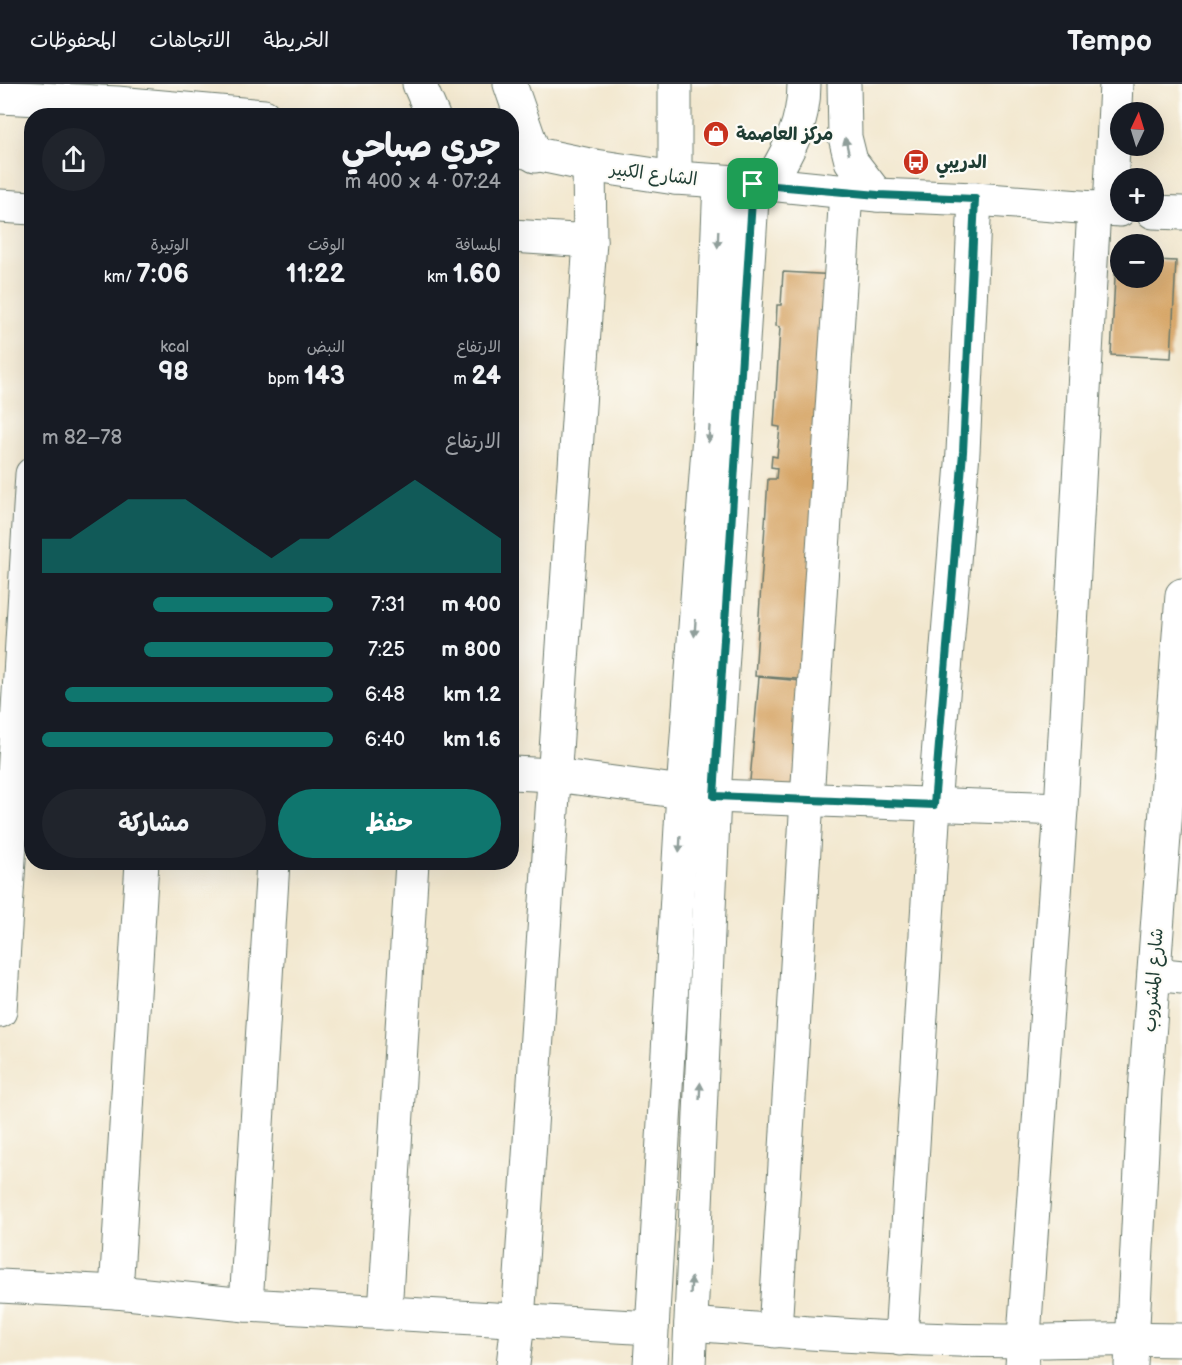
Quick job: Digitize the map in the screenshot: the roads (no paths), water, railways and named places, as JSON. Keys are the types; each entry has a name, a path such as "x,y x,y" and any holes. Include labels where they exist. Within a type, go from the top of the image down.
{"street":[{"path":"419,84 430,108"},
{"path":"510,84 515,108"},
{"path":"675,84 675,178"},
{"path":"650,1365 699,794 761,184 796,134 804,105 804,84"},
{"path":"775,1331 807,799 862,194 845,137 844,84"},
{"path":"1022,1353 1116,84"},
{"path":"0,97 113,93 211,108"},
{"path":"519,128 524,153"},
{"name":"الشارع الكبير","path":"524,153 675,178 862,194 975,199 1108,209"},
{"path":"513,1365 518,1321 590,241 589,165"},
{"path":"688,1365 691,1324 699,794 720,181"},
{"path":"901,1339 934,805 963,452 975,199"},
{"path":"0,206 24,208"},
{"path":"1164,212 1182,213"},
{"path":"519,236 590,241"},
{"name":"شارع المشروب","path":"1132,1352 1145,1091 1168,976 1182,595"},
{"path":"0,1011 24,605"},
{"path":"519,773 554,775 699,794 1061,809"},
{"path":"116,1292 142,870"},
{"path":"246,1305 273,870"},
{"path":"385,1313 412,870"},
{"path":"0,1286 116,1292 246,1305 652,1328"},
{"path":"691,1324 901,1339 1022,1353 1132,1352 1182,1340"}],"place":[{"name":"مركز العاصمة","path":"716,134"},
{"name":"الدريبي","path":"916,162"}]}
